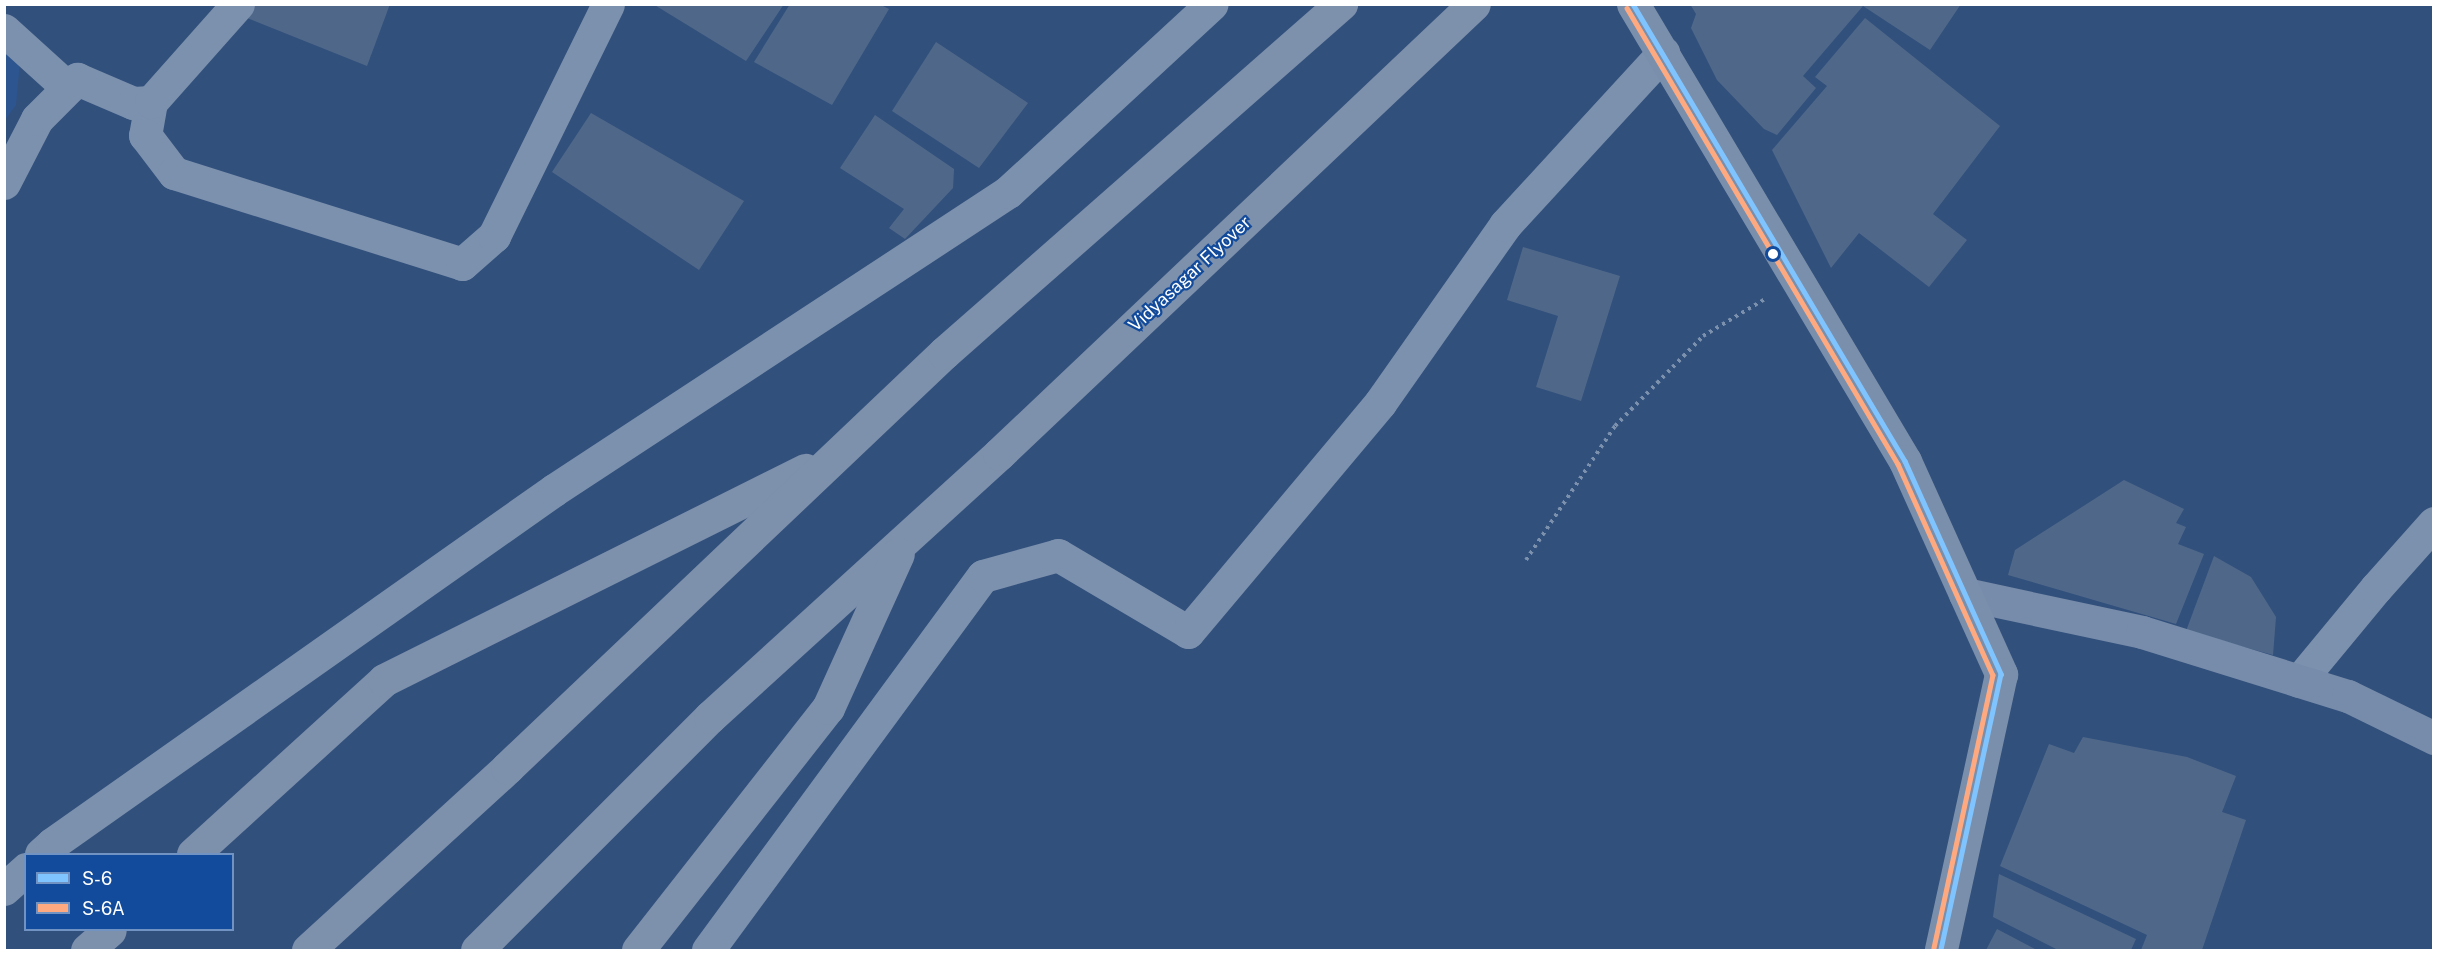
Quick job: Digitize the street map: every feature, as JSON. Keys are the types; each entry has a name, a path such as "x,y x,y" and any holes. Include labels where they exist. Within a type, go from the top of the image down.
{"highway":[{"path":"308,951 507,768 944,352 1341,4"},
{"name":"Vidyasagar Flyover","path":"477,951 710,717 999,454 1474,4"},
{"path":"195,853 384,680 837,454"},
{"path":"638,951 828,708 904,541"},
{"path":"87,951 109,931"}],"main road":[{"path":"1633,4 1905,461 2001,674 1941,951"}],"street":[{"path":"238,4 151,102 144,135 174,173 462,264 494,236 608,4"},
{"path":"43,853 52,844 554,490 1008,192 1212,4"},
{"path":"4,30 68,88"},
{"path":"708,951 983,576 1058,555 1188,632 1380,403 1505,225 1663,53"},
{"path":"4,183 37,119 77,79 133,103 151,102"},
{"path":"2299,681 2433,523"},
{"path":"1965,594 2142,633 2348,696 2433,738"},
{"path":"4,889 24,871"}],"path":[{"path":"1526,560 1615,426 1703,336 1797,280"}],"water":[{"path":"4,47 20,62 16,105 5,120"}],"building":[{"path":"255,4 390,4 367,66 242,16"},
{"path":"653,4 784,4 746,61"},
{"path":"790,4 879,4 889,9 832,105 754,62"},
{"path":"1690,4 1961,4 1930,50 1863,6 1803,76 1816,88 1777,135 1764,129 1717,80 1691,28 1696,14"},
{"path":"1865,18 2000,126 1933,214 1967,240 1929,287 1859,233 1831,268 1772,150 1827,86 1815,77"},
{"path":"936,42 1028,103 979,168 892,111"},
{"path":"591,113 744,201 699,270 552,172"},
{"path":"875,115 954,169 953,188 905,239 889,228 904,209 840,168"},
{"path":"1523,247 1620,276 1581,401 1536,387 1558,316 1507,300"},
{"path":"2124,480 2184,509 2176,523 2186,527 2178,544 2204,554 2176,624 2008,575 2015,550"},
{"path":"2214,556 2251,577 2276,617 2273,655 2186,631"},
{"path":"2083,737 2187,757 2236,776 2222,812 2246,820 2202,950 2141,950 2147,935 2000,866 2049,744 2074,753"},
{"path":"1999,874 2136,939 2131,950 2058,950 1993,917"},
{"path":"1997,929 2037,950 1986,950"}],"transit line":[{"name":"S-6","path":"1633,4 1905,461 2001,674 1941,950"},
{"name":"S-6A","path":"1627,8 1898,464 1993,675 1934,948"}]}
